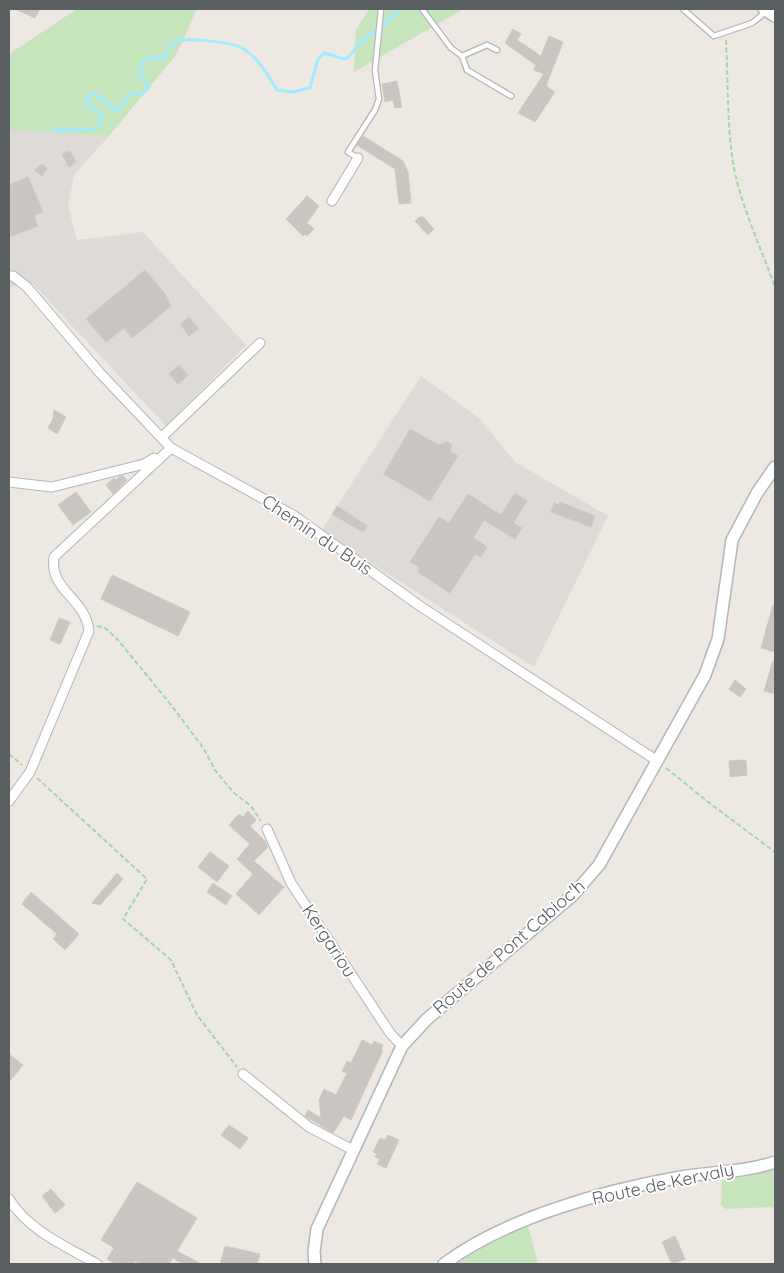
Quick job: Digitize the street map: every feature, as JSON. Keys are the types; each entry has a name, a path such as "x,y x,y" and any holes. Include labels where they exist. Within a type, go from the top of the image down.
{"street":[{"path":"332,201 360,159"},
{"name":"Chemin du Buis","path":"9,276 13,276 27,287 100,373 171,448 293,515 420,606 656,760"},
{"path":"162,437 260,343"},
{"path":"9,482 52,487 144,464 171,448"},
{"path":"9,801 30,772 87,638 88,623 80,606 57,582 52,569 54,557 171,448"},
{"name":"Route de Pont Cabioc'h","path":"315,1264 314,1252 318,1229 402,1046 427,1019 585,882 599,865 705,675 718,639 732,540 757,493 775,467"},
{"name":"Kergariou","path":"267,830 292,883 390,1033 402,1046"},
{"path":"243,1074 309,1127 353,1150"},
{"name":"Route de Kervaly","path":"444,1264 456,1255 518,1224 606,1193 680,1177 775,1162"},
{"path":"9,1199 18,1214 35,1228 97,1264"}],"lane":[{"path":"360,159 348,152 375,110 379,99 375,71 382,9"},
{"path":"422,9 451,48 462,56 467,70 511,96"},
{"path":"683,9 710,34 720,36 758,20 769,12"},
{"path":"462,56 487,45 497,50"}],"path":[{"path":"726,33 726,79 732,157 744,201 775,287"},
{"path":"88,623 105,628 118,640 172,706 234,793 251,806 267,830"},
{"path":"9,754 147,879 123,918 171,960 197,1015 243,1074"},
{"path":"656,760 775,852"}],"shaded area":[{"path":"12,130 109,136 74,175 68,205 77,240 143,232 246,345 166,426 32,283 9,287 9,132"},
{"path":"421,376 479,418 515,462 608,516 534,667 321,531"}],"green space":[{"path":"77,9 197,9 176,55 109,136 12,130 9,132 9,54"},
{"path":"369,9 464,9 354,72 356,30"},
{"path":"775,1167 775,1213 772,1207 726,1209 721,1205 722,1177"},
{"path":"528,1225 538,1264 456,1264 489,1242"}],"building":[{"path":"15,9 40,9 35,18"},
{"path":"513,29 521,34 517,40 541,56 549,36 563,42 546,86 555,92 535,122 518,113 544,74 534,70 536,65 505,43"},
{"path":"397,81 402,107 395,108 393,100 385,102 382,84"},
{"path":"363,136 403,161 408,172 411,203 399,204 395,169 357,145"},
{"path":"70,151 76,162 69,167 62,154"},
{"path":"42,164 47,168 42,176 34,170"},
{"path":"28,177 43,212 34,215 38,226 9,237 9,185"},
{"path":"307,196 319,206 307,223 314,229 307,236 305,234 303,236 286,219"},
{"path":"423,217 434,229 428,235 415,221"},
{"path":"145,270 165,294 171,306 132,338 124,328 106,342 86,319"},
{"path":"189,317 199,329 189,336 180,324"},
{"path":"179,365 188,375 178,384 169,374"},
{"path":"54,410 66,417 57,434 48,428 53,419"},
{"path":"410,429 439,445 447,442 452,445 450,452 458,456 430,501 384,474"},
{"path":"120,476 127,480 113,494 106,485 114,478 116,480"},
{"path":"76,492 91,512 73,525 58,505"},
{"path":"515,493 527,501 513,523 522,528 515,539 484,520 473,538 487,547 481,557 475,554 450,593 418,572 420,568 410,562 439,517 449,523 468,494 501,515"},
{"path":"560,502 595,516 591,527 551,512 554,503 559,505"},
{"path":"337,506 367,526 363,532 332,514"},
{"path":"112,575 190,612 178,636 101,599"},
{"path":"773,605 775,606 775,652 761,648"},
{"path":"59,618 70,622 60,644 50,640"},
{"path":"773,661 775,661 775,694 764,691"},
{"path":"735,680 746,689 740,697 729,689"},
{"path":"729,761 746,761 747,775 730,777"},
{"path":"248,811 256,820 250,826 265,841 268,847 254,861 284,887 259,915 236,894 253,874 237,859 250,844 229,825 239,814 243,817"},
{"path":"210,852 229,866 217,882 198,867"},
{"path":"117,873 123,879 100,905 92,903"},
{"path":"213,883 232,896 226,905 207,892"},
{"path":"31,892 79,934 65,950 53,939 57,934 22,904"},
{"path":"362,1040 372,1045 374,1041 383,1045 381,1049 383,1050 351,1120 344,1116 333,1133 305,1116 308,1110 321,1118 319,1100 324,1089 336,1095 347,1073 342,1071 347,1061 351,1063"},
{"path":"9,1054 23,1065 9,1082"},
{"path":"229,1125 248,1138 240,1149 221,1135"},
{"path":"388,1135 399,1140 386,1168 377,1164 380,1159 375,1157 377,1154 373,1152 380,1138 385,1140"},
{"path":"137,1182 197,1218 177,1251 201,1264 183,1264 173,1258 169,1264 141,1264 135,1261 133,1264 116,1264 107,1259 114,1248 101,1240"},
{"path":"51,1189 65,1205 55,1213 42,1196"},
{"path":"675,1236 685,1259 672,1264 662,1242"},
{"path":"225,1246 260,1254 257,1264 220,1264"}],"waterway":[{"path":"53,131 89,130 99,125 102,114 88,105 86,100 94,93 115,110 120,108 129,95 143,93 149,87 139,73 142,62 152,57 163,59 169,46 178,41 207,41 242,48 258,61 277,90 292,92 310,88 318,59 324,53 344,59 349,57 359,43 386,23 399,9"},
{"path":"413,9 420,9"}]}
